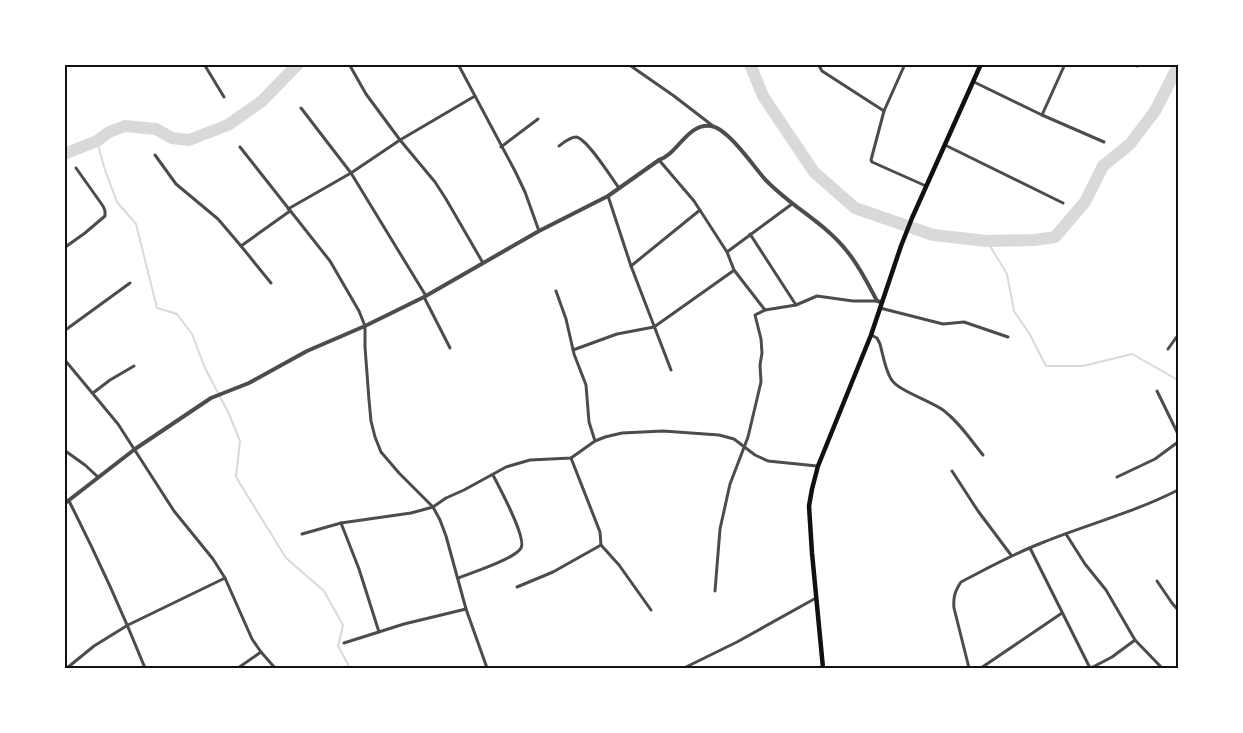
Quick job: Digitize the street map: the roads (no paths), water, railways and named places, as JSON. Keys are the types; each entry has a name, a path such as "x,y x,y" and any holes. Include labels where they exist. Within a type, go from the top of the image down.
{"main road":[{"path":"823,669 809,506 818,466 871,335 879,302 912,218 981,64"}],"street":[{"path":"204,64 224,97"},
{"path":"349,64 366,94 435,182 483,263"},
{"path":"458,64 525,192 538,231"},
{"path":"628,64 726,133 767,182 820,224 846,249 879,302"},
{"path":"819,64 822,71 884,111"},
{"path":"905,64 884,111 871,158 872,162 926,186"},
{"path":"1042,115 1065,64"},
{"path":"974,82 1104,142"},
{"path":"241,246 289,210 475,96"},
{"path":"301,108 351,173 425,296 450,348"},
{"path":"501,147 538,118"},
{"path":"144,669 128,625 96,555 67,502 135,449 211,398 249,383 307,351 365,326 425,296 538,231 608,196 659,160 666,158 696,129 713,126"},
{"path":"559,146 576,137 581,140 596,155 619,188"},
{"path":"945,145 1063,203"},
{"path":"240,147 330,261 359,311 365,326 369,400 375,437 381,452 432,507 446,536 466,609 487,669"},
{"path":"155,155 176,184 218,219 272,283"},
{"path":"659,160 699,210 728,252 734,270 765,310"},
{"path":"64,248 105,216 103,206 76,168"},
{"path":"608,196 631,266 671,370"},
{"path":"728,252 792,204"},
{"path":"631,266 699,210"},
{"path":"750,234 796,305"},
{"path":"573,350 617,334 654,327 734,270"},
{"path":"64,331 130,283"},
{"path":"556,291 586,385 589,422 594,441"},
{"path":"715,591 720,529 730,484 752,421 761,382 761,339 755,315 765,310 796,305 817,296 879,302"},
{"path":"879,308 943,324 964,322 1008,337"},
{"path":"1168,349 1179,334"},
{"path":"871,335 877,338 880,344 892,381 898,387 942,409 956,421 983,455"},
{"path":"64,359 117,424 174,510 213,559 225,578 252,639 276,669"},
{"path":"93,393 134,366"},
{"path":"1157,392 1179,434"},
{"path":"302,534 432,507 506,467 530,460 572,458 594,441 622,433 663,431 719,435 734,440 768,461 818,466"},
{"path":"1117,477 1155,459 1179,442"},
{"path":"64,450 98,477"},
{"path":"572,458 600,532 601,545 619,565 651,610"},
{"path":"952,471 1011,555"},
{"path":"458,578 497,564 515,554 522,545 510,508 493,475"},
{"path":"969,669 954,608 953,598 960,582 1011,555 1120,516 1179,490"},
{"path":"342,524 379,632"},
{"path":"1066,534 1085,564 1106,590 1135,640 1162,669"},
{"path":"517,587 553,572 601,545"},
{"path":"1030,548 1091,669 1135,640"},
{"path":"67,669 94,646 128,625 225,578"},
{"path":"1157,580 1179,610"},
{"path":"684,669 816,598"},
{"path":"344,643 404,624 466,609"},
{"path":"981,669 1062,613"},
{"path":"238,669 261,652"}],"waterway":[{"path":"64,154 97,141 109,132 125,126 156,129 172,138 189,140 228,125 262,101 298,64"},
{"path":"750,64 763,96 814,172 855,208 933,235 987,241 1035,240 1055,237 1085,202 1103,166 1130,144 1155,111 1178,68"},
{"path":"97,141 117,202 136,224 157,308 177,314 192,334 205,368 229,414 240,441 236,477 286,558 324,591 343,625 338,646 350,668"},
{"path":"987,241 1007,274 1014,311 1029,333 1046,366 1083,366 1132,354 1178,380"}]}
